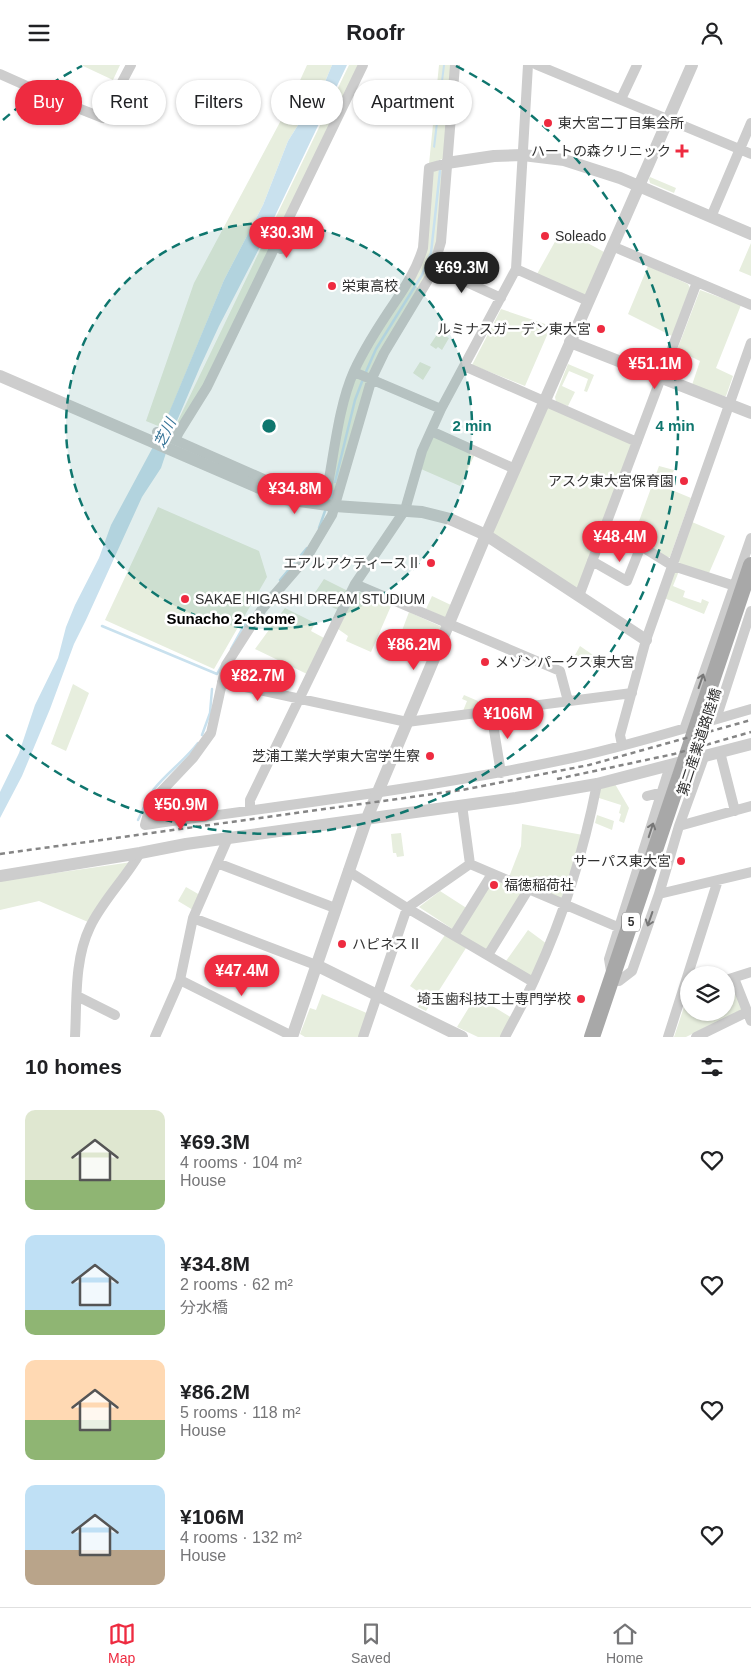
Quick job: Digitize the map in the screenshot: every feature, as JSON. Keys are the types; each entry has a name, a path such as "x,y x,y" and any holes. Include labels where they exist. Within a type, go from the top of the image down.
{"main road":[{"name":"5","path":"718,673 751,565"},
{"name":"5","path":"718,673 743,586"},
{"name":"第二産業道路陸橋","path":"675,815 718,673"},
{"name":"5","path":"592,1037 616,979 675,815"},
{"name":"5","path":"600,1037 616,979"}],"street":[{"path":"0,74 103,118 131,65"},
{"path":"174,440 207,387 363,65"},
{"path":"456,65 441,242 434,267 423,290 370,377 358,423 330,505 332,515 307,557 262,609 226,665 211,733 193,758 156,797 150,806 145,825 501,773 574,758 751,709"},
{"path":"250,811 250,800 355,584 405,510 422,451 441,409 516,269 528,65"},
{"path":"537,65 751,155"},
{"path":"621,99 636,65"},
{"path":"180,980 292,1036 367,818 486,535 692,65"},
{"path":"711,217 751,123"},
{"path":"311,503 326,495 344,403 354,372 420,260 423,247 429,168 447,163 494,156 523,155 564,160 638,186 751,234"},
{"path":"275,246 281,249 296,240"},
{"path":"612,246 751,305"},
{"path":"434,267 501,297"},
{"path":"516,269 588,301"},
{"path":"579,597 697,282"},
{"path":"570,342 751,413"},
{"path":"622,745 620,735 646,639 751,343"},
{"path":"464,366 637,442"},
{"path":"354,372 370,377 441,409"},
{"path":"0,376 285,499 330,505 405,510 438,515 486,535 646,639"},
{"path":"431,431 515,469"},
{"path":"157,432 302,496 311,503"},
{"path":"607,525 673,566 743,586"},
{"path":"685,727 743,586 751,538"},
{"path":"592,561 627,581 641,546"},
{"path":"355,584 560,671 568,701"},
{"path":"716,719 751,611"},
{"path":"222,682 407,722 632,693"},
{"path":"491,712 501,773"},
{"path":"0,875 140,853 159,848 516,798 597,784 751,744"},
{"path":"720,752 735,811"},
{"path":"670,766 610,959 616,979 632,971 659,894 675,815 704,757"},
{"path":"505,1037 533,982 564,905 581,855 597,784"},
{"path":"647,796 663,792"},
{"path":"462,805 470,864"},
{"path":"675,815 735,811 751,806"},
{"path":"155,1037 180,980 193,918 228,838"},
{"path":"75,1037 77,979 83,947 90,927 129,872 140,853"},
{"path":"217,863 335,909"},
{"path":"470,864 620,927"},
{"path":"363,1037 407,908 470,864"},
{"path":"348,871 533,982"},
{"path":"659,894 751,872"},
{"path":"454,935 492,874"},
{"path":"693,966 718,880"},
{"path":"488,955 528,889"},
{"path":"193,918 316,965 462,1037"},
{"path":"735,977 751,972"},
{"path":"696,1037 749,1016 735,989"},
{"path":"77,996 115,1015"},
{"path":"668,1037 680,1006"}],"green space":[{"path":"81,65 120,65 113,80"},
{"path":"307,65 332,65 326,80 300,80"},
{"path":"349,65 360,65 343,100 342,80"},
{"path":"439,65 455,65 453,80 437,80"},
{"path":"278,125 298,125 288,141 263,205 224,280 163,428 146,421 194,283"},
{"path":"320,125 331,125 202,391 176,432 173,431"},
{"path":"433,125 449,125 445,158 429,164"},
{"path":"447,163 434,267 384,353 338,497 326,495 354,372 415,271 429,168"},
{"path":"650,177 676,188 674,193 650,183"},
{"path":"562,229 604,252 588,293 584,295 537,274"},
{"path":"751,243 751,276 739,271"},
{"path":"648,266 688,284 690,288 672,336 628,314"},
{"path":"700,290 741,305 716,368 733,376 726,396 692,385 700,361 677,350"},
{"path":"501,309 551,326 525,386 472,365"},
{"path":"438,333 449,338 442,350 430,345"},
{"path":"420,362 431,367 423,380 413,373"},
{"path":"568,364 594,375 587,392 584,391 588,379 569,371 562,386 575,392 568,406 556,402 555,397"},
{"path":"544,401 637,442 579,596 487,535"},
{"path":"433,436 475,454 460,486 421,469 427,447"},
{"path":"659,466 674,470 667,488 691,498 670,557 666,557 634,535"},
{"name":"SAKAE HIGASHI DREAM STUDIUM","path":"158,507 259,551 267,577 214,669 105,620"},
{"path":"692,522 725,536 709,573 680,564 678,560"},
{"path":"675,570 679,571 673,586 685,591 683,597 701,603 702,599 709,602 704,614 664,598"},
{"path":"324,579 348,591 338,610 312,597"},
{"path":"360,592 391,606 371,652 346,641 348,636 338,629 356,593"},
{"path":"432,596 451,605 447,617 426,609"},
{"path":"285,608 315,623 311,631 324,638 307,674 255,649"},
{"path":"409,612 442,627 432,651 400,636"},
{"path":"580,646 603,662 601,666 575,655"},
{"path":"73,684 89,693 66,751 51,744"},
{"path":"464,695 478,701 478,703 491,707 463,711 467,701 462,699"},
{"path":"615,784 629,808 624,823 619,821 621,805 599,798 600,789"},
{"path":"597,815 614,821 612,830 595,823"},
{"path":"522,824 583,835 561,900 509,877 521,846"},
{"path":"401,833 404,856 397,857 396,853 393,853 391,834"},
{"path":"132,862 88,922 39,901 0,910 0,881"},
{"path":"493,879 524,892 487,950 459,934"},
{"path":"186,887 200,895 193,910 178,901"},
{"path":"440,891 468,909 454,930 419,907"},
{"path":"528,930 547,944 532,977 506,961"},
{"path":"445,935 466,948 426,1011 418,1007 423,995 410,986"},
{"path":"240,958 253,963 252,967 259,970 256,977 235,967"},
{"path":"735,991 743,1009 735,1013"},
{"path":"322,994 369,1014 361,1037 305,1037 300,1034 310,1008 316,1010"},
{"path":"476,996 512,1018 502,1037 478,1037 457,1027"},
{"path":"680,1019 680,1021 719,1021 686,1037 674,1037"}],"water":[{"path":"332,65 347,65 340,80 326,80"},
{"path":"443,65 445,65 443,80 441,80"},
{"name":"芝川","path":"298,125 318,125 200,367 176,423 161,468 142,497 74,644 22,776 0,818 0,792 19,753 35,705 58,658 66,627 75,605 99,558 111,525 161,432 224,280 263,205 288,141"},
{"path":"436,125 438,125 435,148 433,147"}],"waterway":[{"path":"365,374 376,349 422,275 431,253 440,171"},
{"path":"335,482 355,400 363,379"},
{"path":"331,498 333,491"},
{"path":"319,528 325,511"},
{"path":"280,580 307,548"},
{"path":"231,649 247,620"},
{"path":"102,626 217,674 222,665"},
{"path":"202,735 210,713 212,689"},
{"path":"138,820 154,789 198,743"}],"railway":[{"path":"0,854 462,790 589,765 751,720"},
{"path":"557,779 674,754 751,732"}],"place":[{"name":"東大宮二丁目集会所","path":"548,123"},
{"name":"ハートの森クリニック","path":"682,151"},
{"name":"Soleado","path":"545,236"},
{"name":"栄東高校","path":"332,286"},
{"name":"ルミナスガーデン東大宮","path":"601,329"},
{"name":"アスク東大宮保育園","path":"684,481"},
{"name":"エアルアクティースⅡ","path":"431,563"},
{"name":"SAKAE HIGASHI DREAM STUDIUM","path":"185,599"},
{"name":"メゾンパークス東大宮","path":"485,662"},
{"name":"芝浦工業大学東大宮学生寮","path":"430,756"},
{"name":"サーパス東大宮","path":"681,861"},
{"name":"福徳稲荷社","path":"494,885"},
{"name":"ハピネスⅡ","path":"342,944"},
{"name":"埼玉歯科技工士専門学校","path":"581,999"}],"district":[{"name":"Sunacho 2-chome","path":"231,619"}]}
